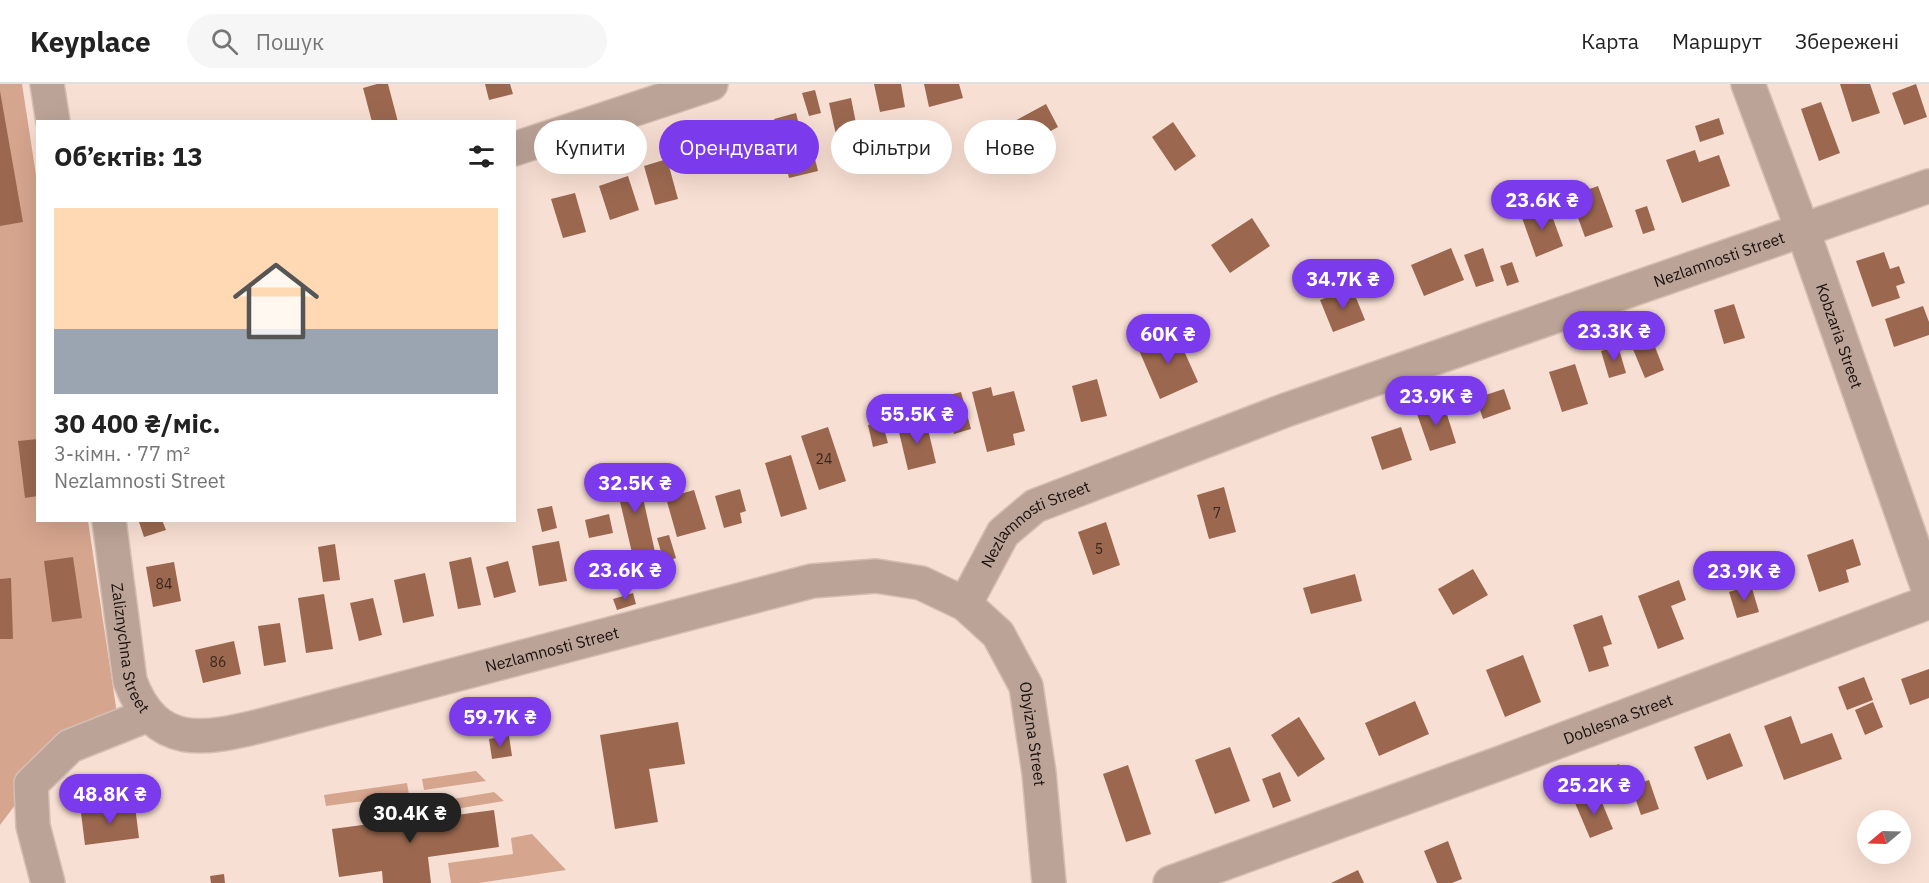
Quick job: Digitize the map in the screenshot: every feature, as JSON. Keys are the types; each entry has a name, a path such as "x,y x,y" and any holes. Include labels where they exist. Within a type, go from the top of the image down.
{"street":[{"path":"47,84 53,120"},
{"path":"516,148 711,84"},
{"name":"Kobzaria Street","path":"1749,84 1929,591"},
{"name":"Nezlamnosti Street","path":"148,716 161,726 176,733 208,736 235,732 812,581 876,576 921,583 965,604 1002,533 1035,506 1286,410 1929,186"},
{"name":"Zaliznychna Street","path":"48,883 33,826 31,784 70,746 148,716 136,698 130,681 109,522"},
{"name":"Doblesna Street","path":"1170,883 1506,761 1929,602"},
{"name":"Obyizna Street","path":"965,604 998,634 1026,686 1039,773 1049,883"}],"shaded area":[{"path":"0,84 22,84 36,175 36,522 88,522 119,727 31,784 0,825"},
{"path":"476,771 486,781 424,790 422,779"},
{"path":"407,783 409,795 326,806 324,795"},
{"path":"494,792 504,801 437,812 435,802"},
{"path":"532,834 566,870 479,883 451,883 448,863 513,854 511,838"}],"building":[{"path":"388,84 397,120 371,120 363,88"},
{"path":"485,84 510,84 513,94 489,100"},
{"path":"874,84 901,84 905,107 880,112"},
{"path":"924,84 959,84 963,98 929,107"},
{"path":"1840,84 1870,84 1880,113 1852,122"},
{"path":"1916,84 1927,117 1904,125 1892,93"},
{"path":"815,90 821,113 809,116 802,93"},
{"path":"0,91 23,222 0,226"},
{"path":"851,98 855,120 833,120 829,103"},
{"path":"1821,102 1840,153 1819,161 1801,109"},
{"path":"1046,104 1054,120 1016,120"},
{"path":"796,113 798,120 774,120"},
{"path":"1719,118 1724,134 1700,142 1695,126"},
{"path":"1173,122 1196,156 1175,171 1152,137"},
{"path":"1695,150 1699,162 1719,155 1730,186 1682,203 1666,160"},
{"path":"659,161 659,174 671,174 678,199 655,205 646,174 647,165"},
{"path":"788,174 806,174 789,178"},
{"path":"628,176 639,210 610,220 599,186"},
{"path":"1598,186 1613,227 1585,237 1570,196"},
{"path":"575,193 586,232 563,238 551,199"},
{"path":"1548,205 1563,246 1536,257 1521,215"},
{"path":"1647,206 1655,230 1643,234 1635,210"},
{"path":"1252,218 1270,246 1230,273 1211,245"},
{"path":"1451,248 1464,280 1424,296 1411,265"},
{"path":"1483,248 1494,281 1476,287 1464,255"},
{"path":"1884,252 1890,269 1899,266 1905,283 1896,286 1900,298 1872,307 1856,261"},
{"path":"1512,262 1519,282 1507,286 1500,266"},
{"path":"1352,288 1365,320 1333,332 1320,300"},
{"path":"1734,304 1745,338 1724,344 1714,310"},
{"path":"1923,306 1929,322 1929,335 1894,347 1885,319"},
{"path":"1175,331 1198,382 1160,399 1138,348"},
{"path":"1650,334 1664,370 1645,378 1630,342"},
{"path":"1618,346 1626,373 1609,378 1601,351"},
{"path":"1575,364 1588,404 1562,412 1549,372"},
{"path":"1097,379 1107,416 1081,422 1072,386"},
{"path":"991,387 993,396 1014,391 1025,431 1013,434 1015,445 987,452 972,392"},
{"path":"1504,389 1511,409 1483,419 1476,398"},
{"path":"961,392 971,429 954,434 945,396"},
{"path":"1443,402 1456,443 1430,451 1416,411"},
{"path":"882,421 888,443 873,447 868,425"},
{"path":"926,421 936,463 908,470 898,428"},
{"path":"828,427 846,481 819,490 801,436"},
{"path":"1401,427 1412,460 1382,470 1371,437"},
{"path":"36,439 36,496 25,498 18,441"},
{"path":"791,455 807,509 781,517 765,463"},
{"path":"637,471 655,552 633,557 614,476"},
{"path":"1224,487 1236,532 1209,539 1197,495"},
{"path":"740,489 746,511 740,513 742,523 724,528 715,496"},
{"path":"694,490 706,529 677,537 666,498"},
{"path":"552,506 557,528 542,532 537,509"},
{"path":"609,514 613,533 589,538 585,520"},
{"path":"139,522 163,522 166,530 144,537"},
{"path":"1106,522 1120,565 1093,575 1078,532"},
{"path":"669,535 676,558 664,562 657,538"},
{"path":"1853,539 1861,565 1846,570 1849,582 1819,592 1807,555"},
{"path":"559,541 567,581 539,586 532,546"},
{"path":"335,544 340,580 323,582 318,547"},
{"path":"73,557 82,618 52,622 44,561"},
{"path":"471,557 481,605 458,609 449,562"},
{"path":"508,561 516,592 494,598 486,567"},
{"path":"174,562 181,601 153,607 146,567"},
{"path":"1473,569 1488,595 1453,615 1438,589"},
{"path":"425,573 434,616 403,623 394,580"},
{"path":"1355,574 1362,601 1311,614 1303,588"},
{"path":"11,578 13,639 0,639 0,579"},
{"path":"1679,580 1686,600 1671,606 1684,639 1658,649 1638,596"},
{"path":"1751,585 1759,612 1737,618 1729,592"},
{"path":"633,593 636,604 617,610 613,599"},
{"path":"324,594 333,649 306,653 298,598"},
{"path":"373,598 382,635 359,641 350,603"},
{"path":"1602,615 1612,644 1603,647 1609,666 1589,672 1573,625"},
{"path":"280,623 286,662 264,666 258,626"},
{"path":"234,641 241,674 203,683 195,650"},
{"path":"1523,655 1541,702 1505,717 1486,670"},
{"path":"1929,669 1929,698 1910,705 1901,679"},
{"path":"1864,677 1873,700 1847,710 1838,687"},
{"path":"1415,701 1429,734 1379,756 1365,723"},
{"path":"1873,702 1883,727 1865,735 1855,710"},
{"path":"1791,716 1801,744 1832,733 1842,759 1784,780 1764,726"},
{"path":"1299,717 1325,759 1298,777 1271,735"},
{"path":"678,722 685,764 649,769 658,822 615,829 600,735"},
{"path":"1730,733 1743,766 1707,780 1694,747"},
{"path":"509,736 512,756 492,759 489,739"},
{"path":"1230,747 1250,801 1215,814 1195,760"},
{"path":"1619,764 1626,784 1612,788 1605,769"},
{"path":"1128,765 1151,834 1126,842 1103,774"},
{"path":"1280,772 1291,801 1273,808 1262,779"},
{"path":"1649,780 1659,809 1641,815 1631,786"},
{"path":"1598,793 1613,829 1590,838 1575,803"},
{"path":"135,806 139,838 85,845 81,813"},
{"path":"494,810 499,847 428,857 431,883 383,883 382,871 339,877 332,829 370,824 369,818 425,811 426,819"},
{"path":"1448,841 1462,879 1452,883 1437,883 1424,851"},
{"path":"1358,870 1364,883 1331,883"},
{"path":"224,874 225,883 211,883 210,876"}]}
